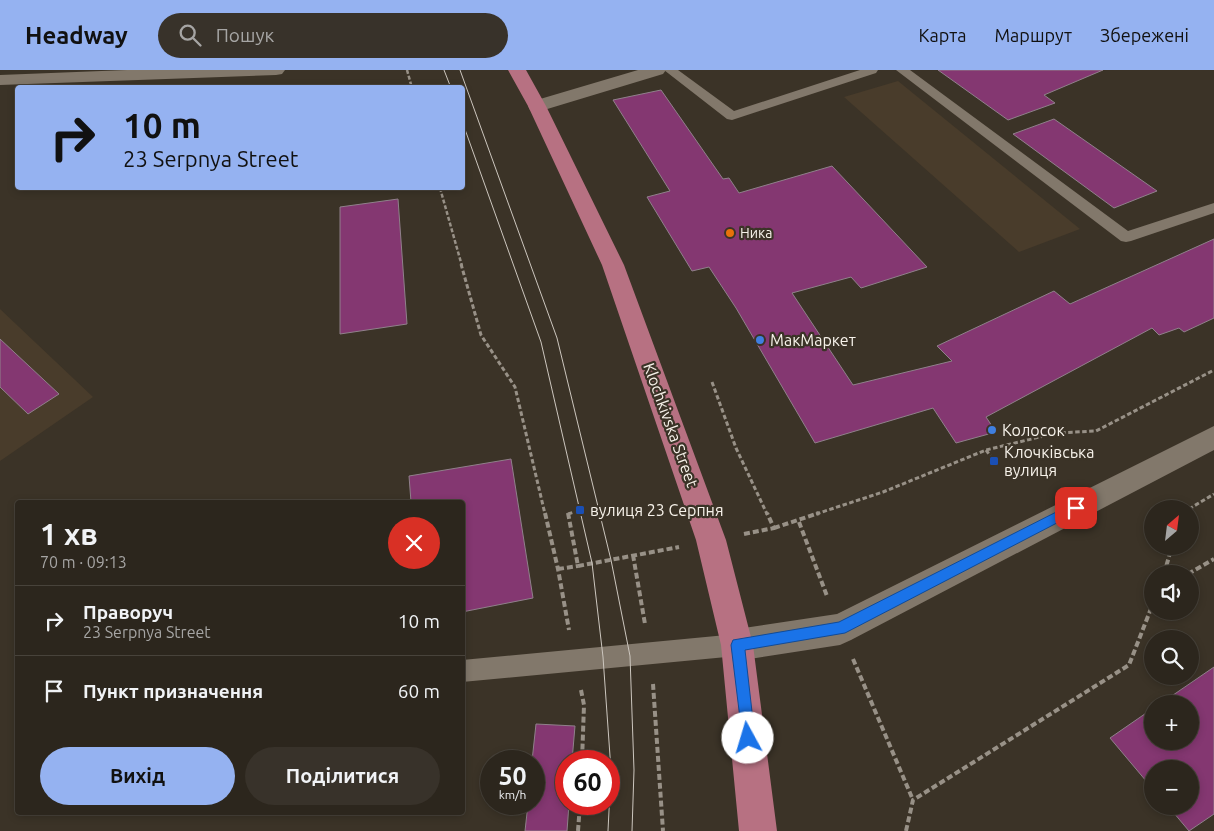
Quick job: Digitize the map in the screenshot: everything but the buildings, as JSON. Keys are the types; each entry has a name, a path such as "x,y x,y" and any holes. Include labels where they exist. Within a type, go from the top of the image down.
{"main road":[{"name":"Klochkivska Street","path":"517,70 537,106 613,266 706,524 738,645 758,831"}],"street":[{"path":"0,80 276,70"},
{"path":"537,106 658,70"},
{"path":"738,645 840,629 1214,437"}],"lane":[{"path":"670,70 732,116 872,70"},
{"path":"902,70 1126,237 1214,208"},
{"path":"465,671 738,645"}],"path":[{"path":"407,70 411,85"},
{"path":"441,190 481,335 515,387 558,569 584,704 582,750"},
{"path":"774,528 883,492 986,450 1056,433 1096,431 1214,370"},
{"path":"986,450 994,461"},
{"path":"1199,503 1214,494"},
{"path":"633,556 651,654 663,831"},
{"path":"1199,568 1214,559"},
{"path":"558,569 578,566"},
{"path":"906,831 913,800 1129,665 1147,620"},
{"path":"578,831 579,815"}],"shaded area":[{"path":"898,81 1080,229 1019,252 844,97"},
{"path":"0,309 93,397 0,461"}],"tram line":[{"path":"444,70 450,85"},
{"path":"460,70 557,338 611,560 630,656 634,770 632,831"},
{"path":"465,129 541,342 592,563 603,657 611,770 608,831"}],"place":[{"name":"Ника","path":"730,233"},
{"name":"МакМаркет","path":"760,340"},
{"name":"Колосок","path":"992,430"},
{"name":"Клочківська вулиця","path":"994,461"},
{"name":"вулиця 23 Серпня","path":"580,510"}],"route":[{"path":"748,738 738,645 840,629 1076,508"}]}
